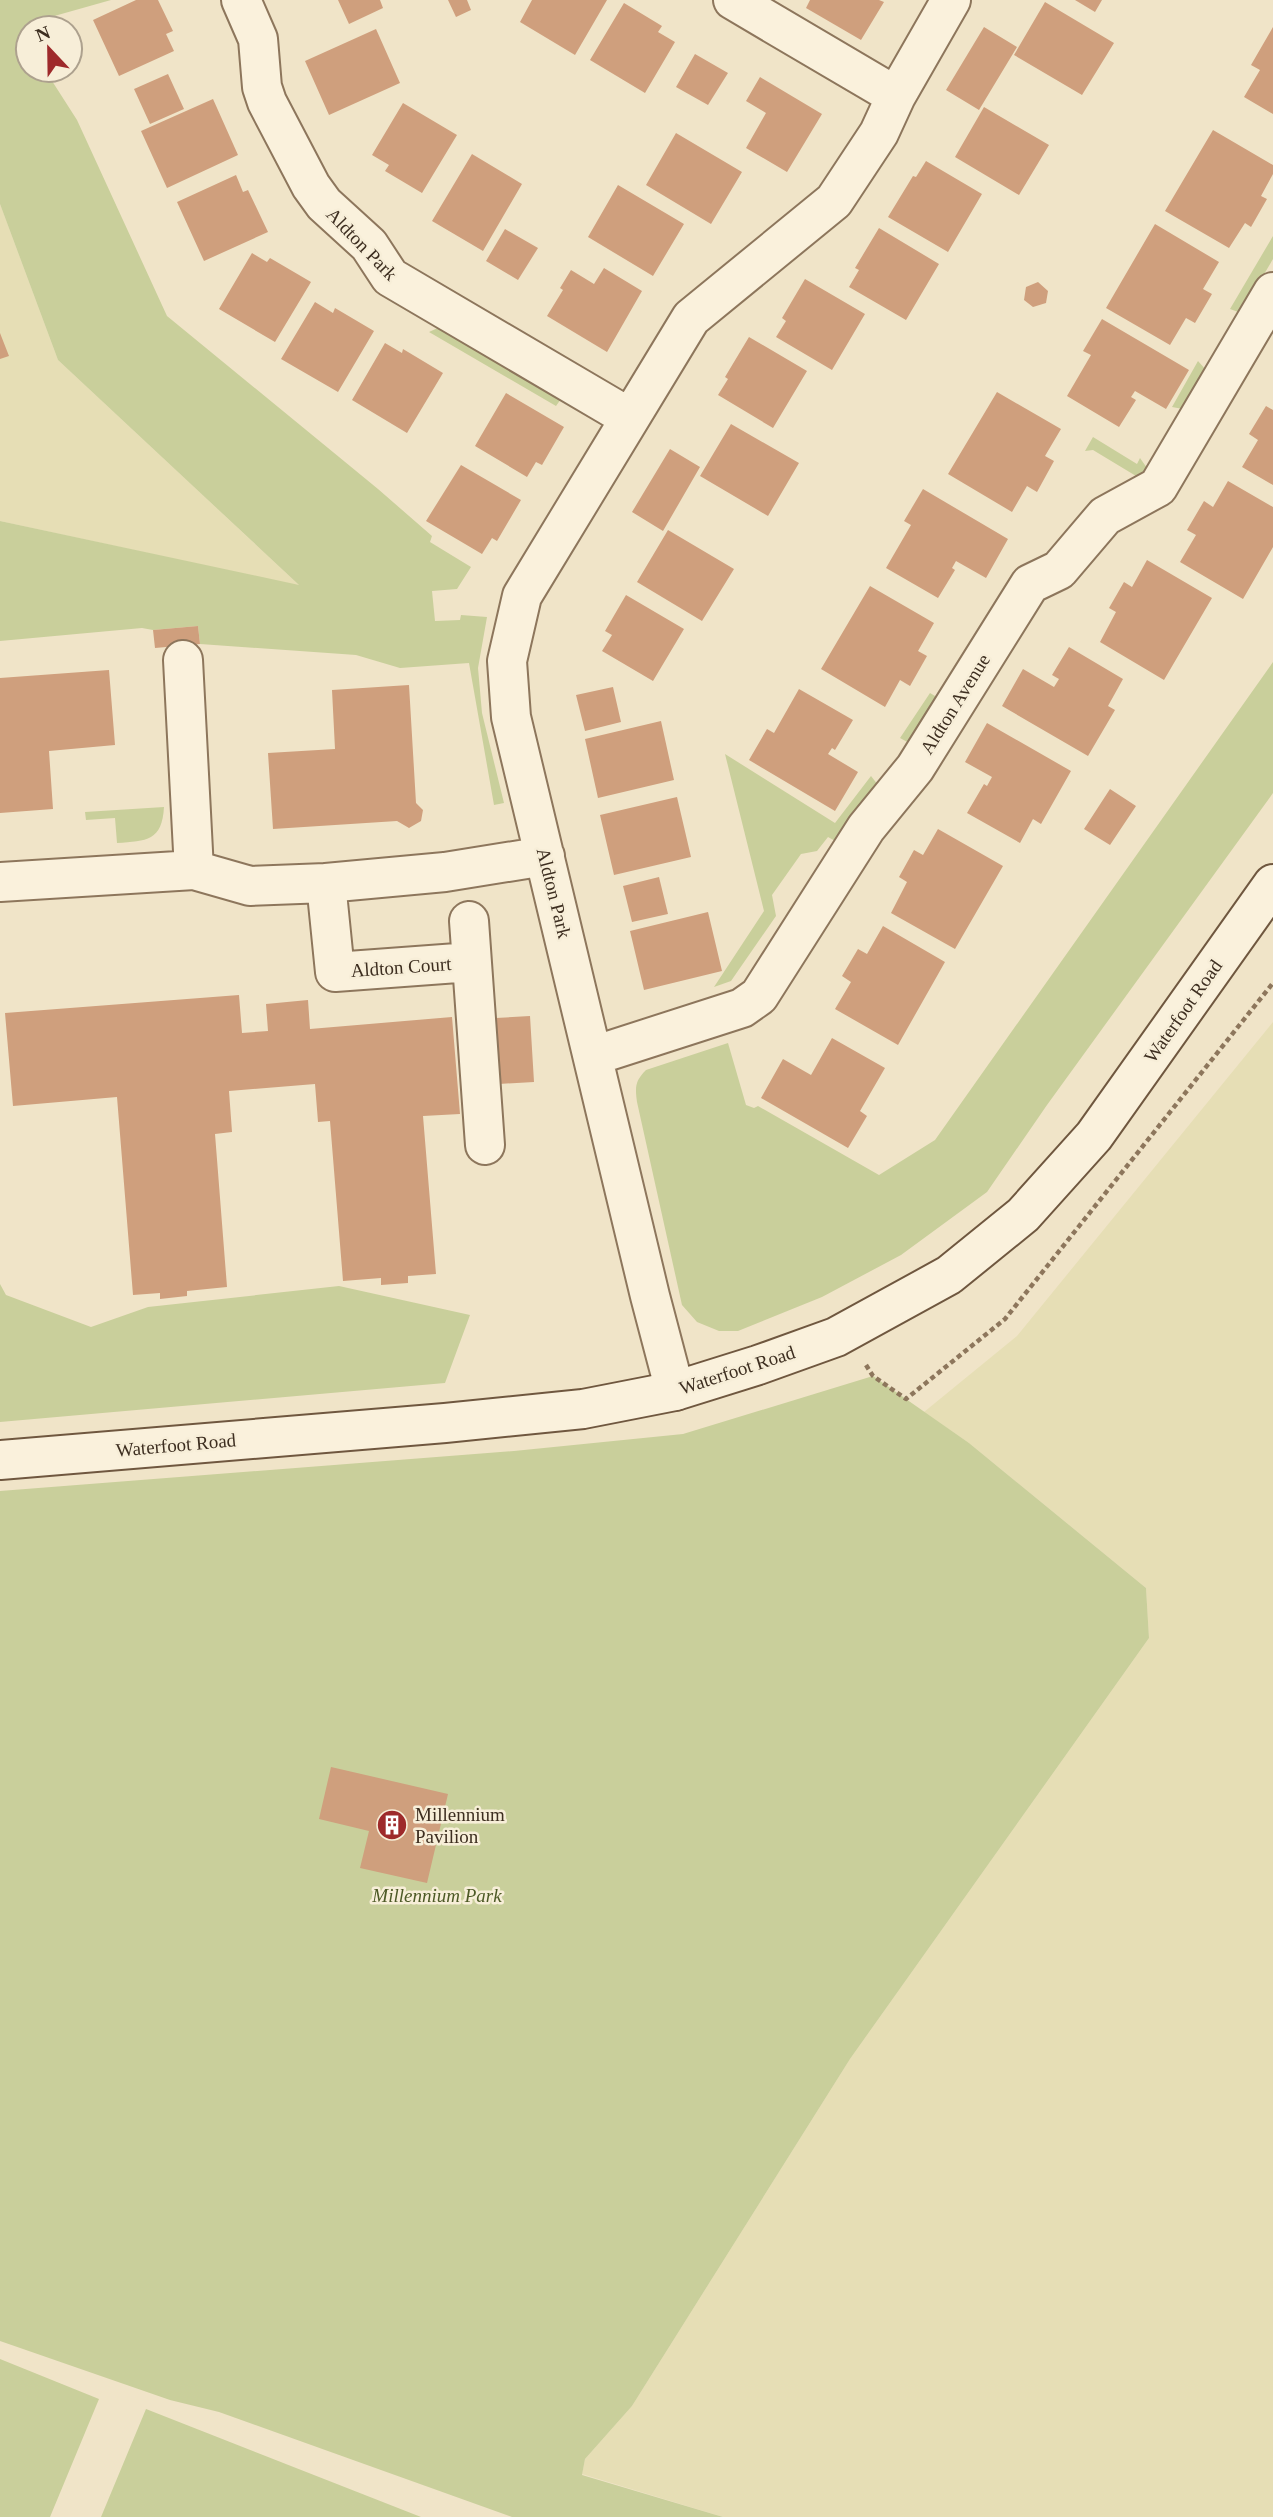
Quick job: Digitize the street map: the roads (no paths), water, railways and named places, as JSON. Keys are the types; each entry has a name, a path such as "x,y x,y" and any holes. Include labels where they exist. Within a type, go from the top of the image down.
{"street":[{"name":"Aldton Park","path":"241,0 258,39 262,87 267,102 311,186 324,204 369,245 390,277 629,418"},
{"path":"733,0 896,96"},
{"name":"Aldton Park","path":"675,1391 511,717 506,661 522,596 691,318 834,201 880,133 896,96 951,0"},
{"name":"Aldton Avenue","path":"593,1056 742,1008 759,996 866,828 915,768 1030,584 1059,570 1104,516 1158,487 1273,292"},
{"path":"183,660 194,870"},
{"path":"0,882 194,870 250,886 326,883 445,872 545,856"},
{"name":"Aldton Court","path":"326,883 335,971 471,962"},
{"name":"Waterfoot Road","path":"0,1460 583,1409 675,1391 836,1337 949,1275 1023,1215 1094,1136 1273,884"},
{"name":"Aldton Court","path":"469,921 485,1145"}],"place":[{"name":"Millennium Pavilion","path":"392,1825"}],"park label":[{"name":"Millennium Park","path":"437,1895"}]}
